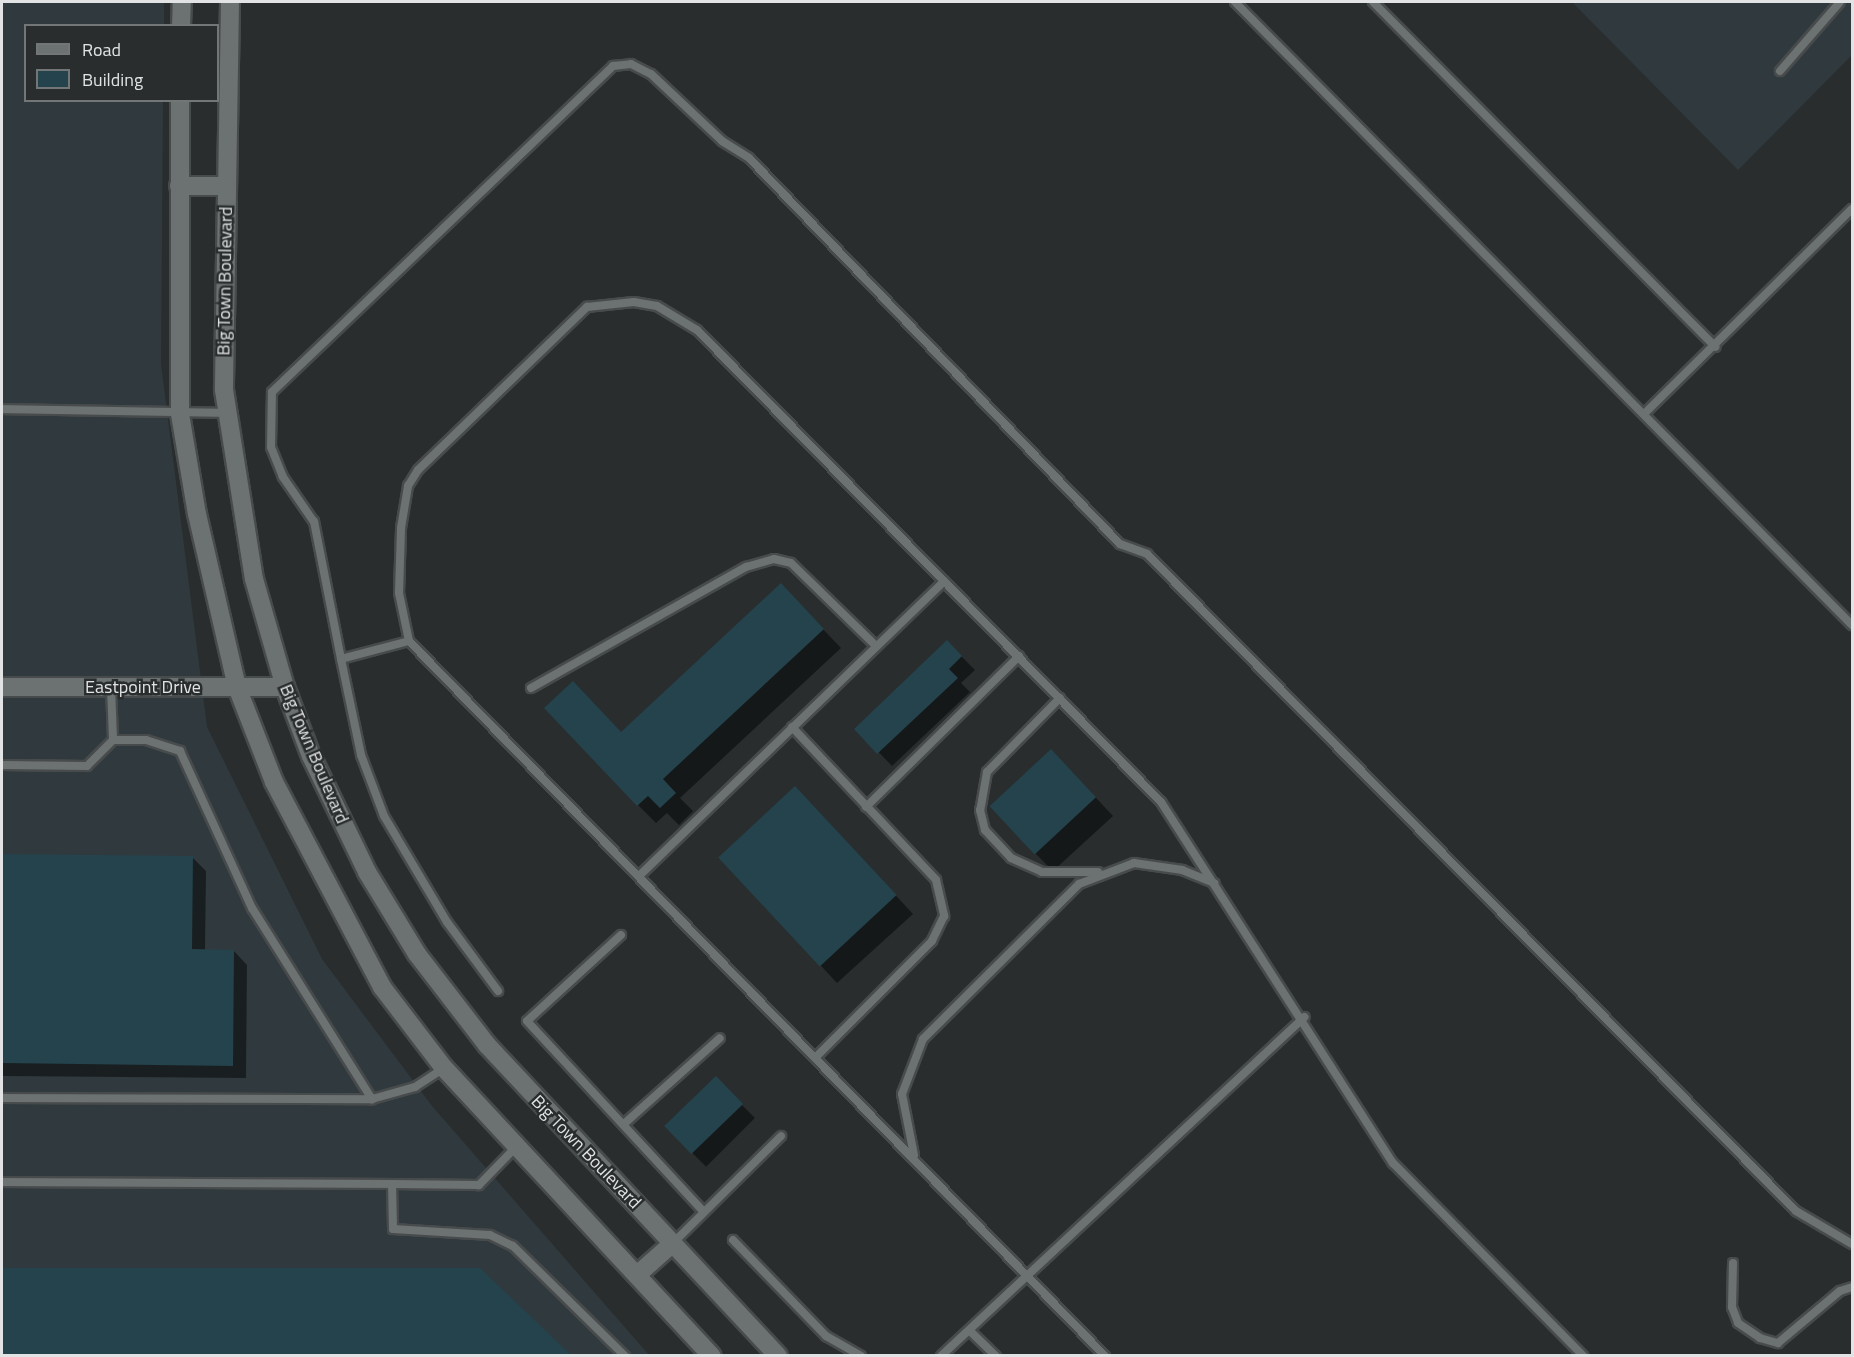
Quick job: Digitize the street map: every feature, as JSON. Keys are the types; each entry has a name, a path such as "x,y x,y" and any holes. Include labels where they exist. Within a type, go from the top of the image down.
{"main road":[{"path":"181,24 182,2"},
{"name":"Big Town Boulevard","path":"230,2 226,186 228,413 254,579 285,687 366,872 417,954 540,1105 778,1356"},
{"path":"180,102 180,414 196,514 237,687 274,782 331,899 382,987 444,1068 515,1148 711,1356"},
{"path":"179,186 226,186"},
{"name":"Eastpoint Drive","path":"2,687 285,687"},
{"path":"637,1275 673,1243"}],"lane":[{"path":"1235,2 1852,625"},
{"path":"1373,2 1716,347"},
{"path":"1780,71 1840,2"},
{"path":"498,991 447,922 384,816 361,755 314,522 283,477 271,447 272,392 613,66 631,64 651,74 723,141 749,158 1120,544 1147,554 1796,1211 1852,1244"},
{"path":"1644,414 1716,347 1852,209"},
{"path":"1105,1356 817,1056 409,641 399,593 400,528 408,486 418,470 587,307 614,302 657,306 697,330 1161,802 1304,1017 1393,1163 1583,1356"},
{"path":"2,409 180,414 228,413"},
{"path":"531,688 746,567 774,559 791,563 876,646"},
{"path":"640,875 944,581"},
{"path":"341,659 409,641"},
{"path":"866,807 1019,656"},
{"path":"111,687 113,740"},
{"path":"1059,698 1012,742 980,789 985,830 1011,858 1042,872 1101,872 1155,864 1215,883"},
{"path":"792,727 936,880 944,916 932,941 817,1056"},
{"path":"2,765 87,766 113,740 146,740 180,751 252,908 372,1100"},
{"path":"915,1158 902,1094 923,1039 1079,884 1101,872"},
{"path":"621,935 527,1021 625,1123 704,1212"},
{"path":"941,1356 1304,1017"},
{"path":"625,1123 720,1038"},
{"path":"2,1098 372,1100 415,1087 444,1068"},
{"path":"673,1243 781,1136"},
{"path":"2,1182 479,1185 515,1148"},
{"path":"392,1184 393,1229 490,1234 513,1246 625,1356"},
{"path":"734,1240 826,1336 861,1356"},
{"path":"1733,1263 1732,1307 1738,1323 1760,1338 1778,1343 1840,1291 1852,1287"},
{"path":"970,1331 996,1356"}],"shaded area":[{"path":"2,2 164,2 164,24 24,24 24,102 163,102 161,364 207,727 322,959 432,1106 649,1355 2,1356"},
{"path":"1572,2 1852,2 1852,55 1738,170"}],"building":[{"path":"781,583 824,629 663,779 676,793 660,808 648,796 637,806 544,708 573,681 621,732"},
{"path":"947,640 962,656 949,669 958,678 877,754 854,729"},
{"path":"1051,749 1096,797 1035,855 990,806"},
{"path":"795,786 897,895 820,967 718,858"},
{"path":"2,854 193,856 192,949 234,950 233,1066 2,1063"},
{"path":"716,1076 743,1104 691,1154 664,1126"},
{"path":"2,1268 480,1268 572,1356 2,1356"}]}
